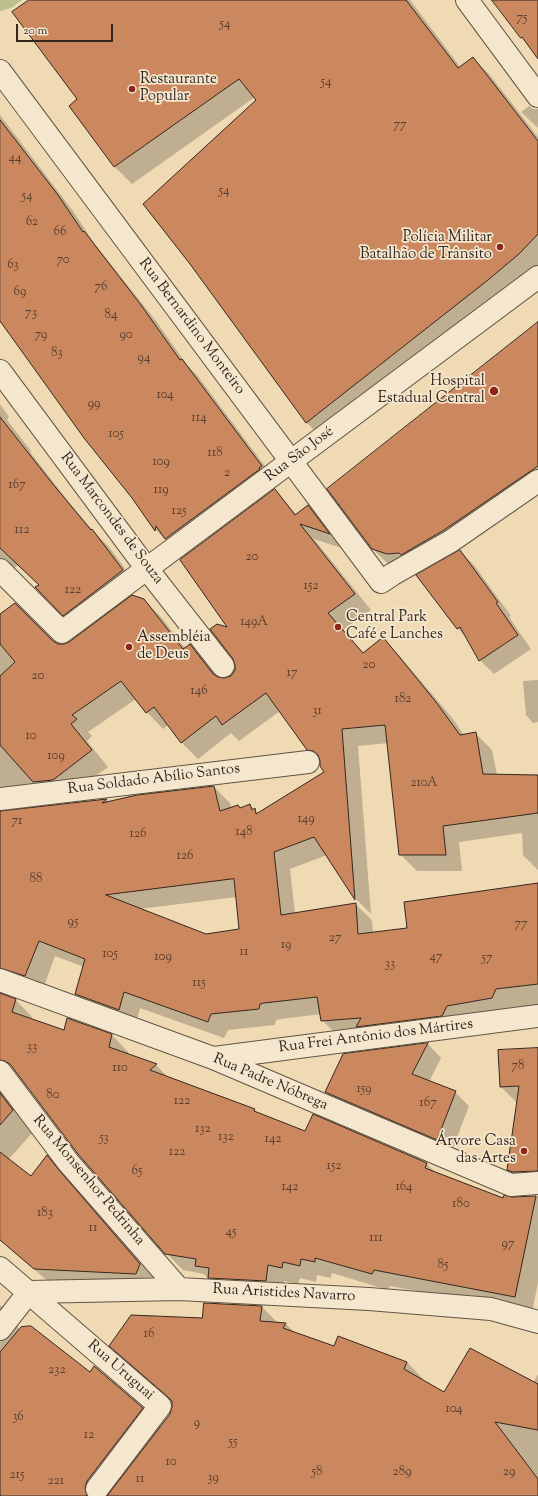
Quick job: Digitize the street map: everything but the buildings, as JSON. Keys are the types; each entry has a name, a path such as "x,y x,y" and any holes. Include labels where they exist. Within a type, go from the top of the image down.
{"street":[{"path":"467,0 538,96"},
{"name":"Rua Bernardino Monteiro","path":"0,71 381,582 451,541 538,481"},
{"name":"Rua São José","path":"0,570 62,632 538,278"},
{"name":"Rua Marcondes de Souza","path":"0,372 147,569 223,666"},
{"name":"Rua Soldado Abílio Santos","path":"0,799 308,762"},
{"name":"Rua Padre Nóbrega","path":"0,980 213,1058 511,1185 538,1183"},
{"name":"Rua Frei Antônio dos Mártires","path":"213,1058 538,1016"},
{"name":"Rua Monsenhor Pedrinha","path":"0,1072 68,1162 179,1289"},
{"name":"Rua Uruguai","path":"0,1268 160,1406 97,1489"},
{"name":"Rua Aristides Navarro","path":"29,1292 179,1289 368,1299 492,1309 538,1322"},
{"path":"0,1329 29,1292"}],"green space":[{"path":"0,0 22,0 11,8 0,11"}],"place":[{"name":"Restaurante Popular","path":"132,89"},
{"name":"Polícia Militar Batalhão de Trânsito","path":"500,247"},
{"name":"Hospital Estadual Central","path":"494,391"},
{"name":"Central Park Café e Lanches","path":"338,627"},
{"name":"Assembléia de Deus","path":"129,647"},
{"name":"Árvore Casa das Artes","path":"524,1151"}]}
